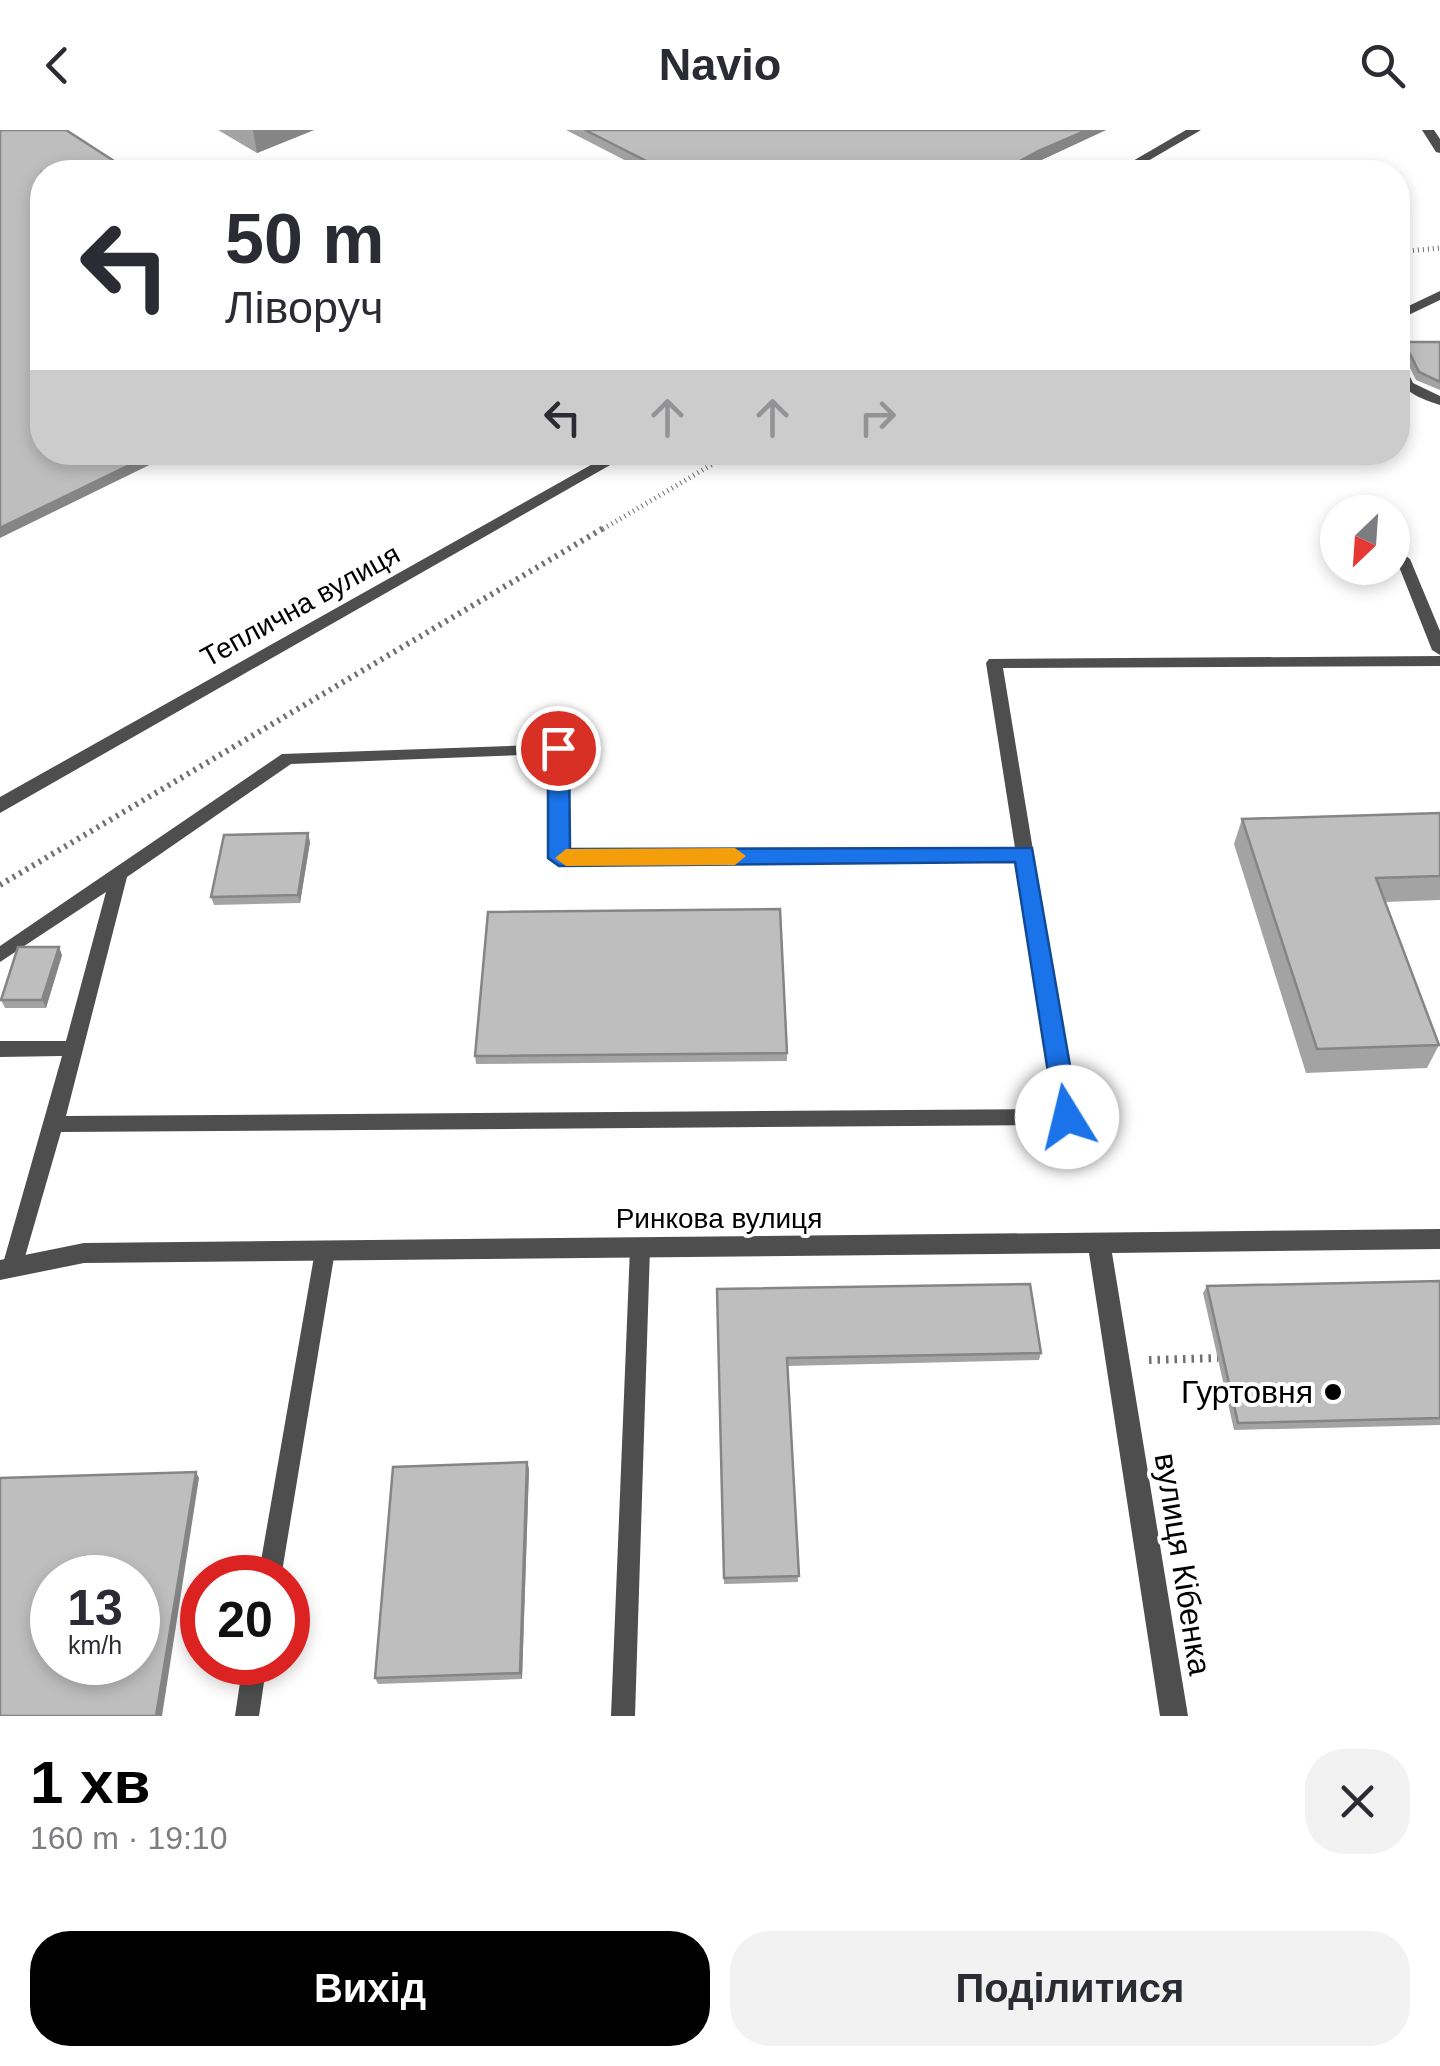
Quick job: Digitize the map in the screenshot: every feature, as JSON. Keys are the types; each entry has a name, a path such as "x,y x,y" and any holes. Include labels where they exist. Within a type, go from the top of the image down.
{"street":[{"path":"1141,160 1194,130"},
{"path":"1428,130 1440,149"},
{"name":"Теплична вулиця","path":"0,806 603,465"},
{"name":"Ринкова вулиця","path":"6,1268 84,1253 1440,1238"},
{"name":"вулиця Кібенка","path":"1099,1244 1174,1716"}],"lane":[{"path":"1410,310 1440,295"},
{"path":"1410,386 1440,402"},
{"path":"1410,576 1440,650"},
{"path":"54,1124 1067,1117 994,663 1440,661"},
{"path":"0,955 288,758 558,748 559,858 1024,854"},
{"path":"6,1268 54,1124 119,874"},
{"path":"0,1048 75,1048"},
{"path":"623,1716 640,1248"},
{"path":"273,1555 325,1251"},
{"path":"247,1716 252,1685"}],"path":[{"path":"1410,251 1440,248"},
{"path":"0,886 712,465"},
{"path":"1118,1361 1218,1358"}],"building":[{"path":"0,130 66,130 112,160 30,160 30,465 129,465 0,528"},
{"path":"585,130 1087,130 1022,160 644,160"},
{"path":"1410,342 1440,342 1440,382 1419,372 1410,354"},
{"path":"1440,813 1440,876 1376,878 1439,1045 1317,1049 1242,819"},
{"path":"308,833 298,895 211,897 224,835"},
{"path":"780,909 787,1053 475,1056 488,912"},
{"path":"18,947 59,947 42,1000 1,1000"},
{"name":"Гуртовня","path":"1440,1281 1440,1418 1238,1423 1207,1286"},
{"path":"1030,1284 1041,1353 787,1358 799,1576 724,1578 717,1289"},
{"path":"527,1462 520,1673 375,1678 393,1467"},
{"path":"196,1472 156,1716 0,1716 0,1478"}],"slow traffic":[{"path":"566,858 735,856"}],"place":[{"name":"Гуртовня","path":"1333,1392"}],"route":[{"path":"558,748 559,858 1024,854 1067,1117"}]}
